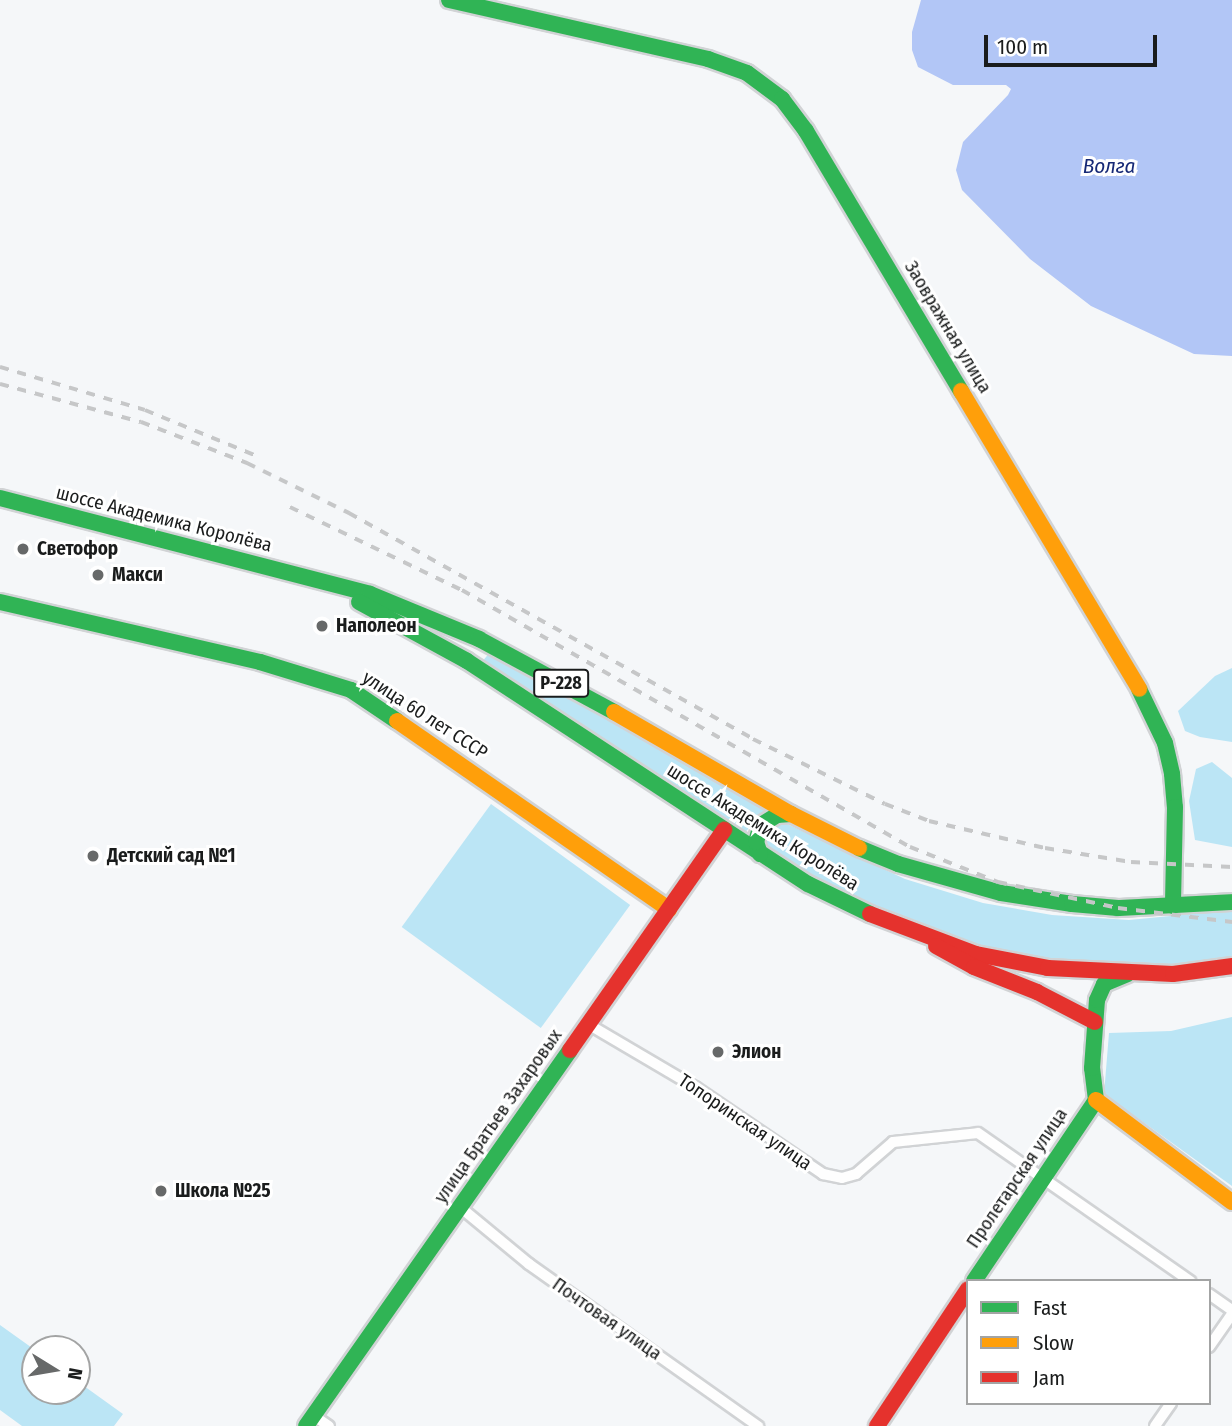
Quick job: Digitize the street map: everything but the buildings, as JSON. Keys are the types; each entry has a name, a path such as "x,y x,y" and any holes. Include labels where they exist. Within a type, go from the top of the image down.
{"main road":[{"name":"Заовражная улица","path":"449,0 708,60 747,73 782,99 806,131 1151,709 1165,743 1172,774 1175,807 1173,906"},
{"name":"шоссе Академика Королёва","path":"0,499 370,594 480,639 791,814 853,846 898,864 989,890 1072,904 1118,908 1232,902"},
{"name":"шоссе Академика Королёва","path":"317,581 411,629 467,662 760,854 854,908 919,936 1013,962 1129,974 1173,974 1232,966"},
{"name":"улица 60 лет СССР","path":"0,602 260,662 351,690 494,785 669,909"},
{"path":"760,854 756,842 761,825 777,815 791,814"},
{"name":"улица Братьев Захаровых","path":"310,1421 724,831"},
{"path":"919,936 974,967 1037,992 1095,1022"},
{"path":"1129,974 1115,977 1104,984 1097,1000 1092,1068 1097,1100 1111,1114 1232,1202"},
{"name":"Пролетарская улица","path":"975,1279 1097,1100"},
{"path":"877,1426 966,1292"}],"street":[{"name":"Топоринская улица","path":"589,1024 695,1087 823,1174 842,1178 856,1174 893,1142 973,1132 1043,1177 1187,1279"},
{"name":"Почтовая улица","path":"460,1207 521,1257 758,1426"},
{"path":"1211,1296 1232,1312 1211,1344"},
{"path":"1155,1426 1170,1405"},
{"path":"310,1421 329,1426"}],"shaded area":[{"path":"490,652 776,810 753,823 743,835 482,662"},
{"path":"1232,668 1232,742 1200,737 1185,731 1178,711 1215,676"},
{"path":"1212,762 1232,778 1232,847 1195,840 1189,801 1196,769"},
{"path":"491,804 630,905 541,1028 402,927"},
{"path":"774,823 785,823 905,879 983,903 1052,915 1129,920 1232,910 1232,956 1214,961 1153,967 1090,967 973,947 895,918 840,893 768,848 763,841 768,828"},
{"path":"1232,1017 1232,1186 1104,1094 1109,1033 1171,1031"},
{"path":"0,1325 21,1340 21,1405 91,1405 91,1391 123,1414 114,1426 22,1426 0,1410"}],"water":[{"name":"Волга","path":"921,0 1232,0 1232,356 1194,354 1091,306 1030,259 962,190 956,170 963,142 1011,89 1006,85 953,85 918,67 912,50 912,32"}],"railway":[{"path":"0,367 145,410 254,455"},
{"path":"0,384 141,422 247,463 349,513 753,739 885,804 929,821 1045,848 1131,862 1232,867"},
{"path":"290,507 462,590 910,847 998,882 1118,908 1232,922"}],"traffic: fast":[{"path":"449,0 708,59 747,73 782,99 806,131 961,391"},
{"path":"0,498 370,594 479,639 614,712"},
{"path":"0,602 260,662 351,690 397,721"},
{"path":"359,602 467,661 808,884 870,914"},
{"path":"1139,689 1165,743 1172,774 1175,807 1173,906"},
{"path":"760,854 756,842 761,825 777,815 791,814"},
{"path":"859,848 898,864 1001,893 1072,904 1118,908 1232,902"},
{"path":"1096,1100 1092,1068 1097,1000 1104,984 1128,974"},
{"path":"306,1426 570,1050"},
{"path":"975,1279 1096,1100"}],"traffic: slow":[{"path":"961,391 1139,689"},
{"path":"614,712 791,814 859,848"},
{"path":"397,721 669,909"},
{"path":"1096,1100 1232,1202"}],"traffic: jam":[{"path":"570,1050 724,830"},
{"path":"870,914 976,954 1048,968 1173,974 1232,966"},
{"path":"936,946 974,967 1037,992 1095,1022"},
{"path":"877,1426 966,1292"}],"place":[{"name":"Светофор","path":"23,549"},
{"name":"Макси","path":"98,575"},
{"name":"Наполеон","path":"322,626"},
{"name":"Детский сад №1","path":"93,856"},
{"name":"Элион","path":"718,1052"},
{"name":"Школа №25","path":"161,1191"}]}
